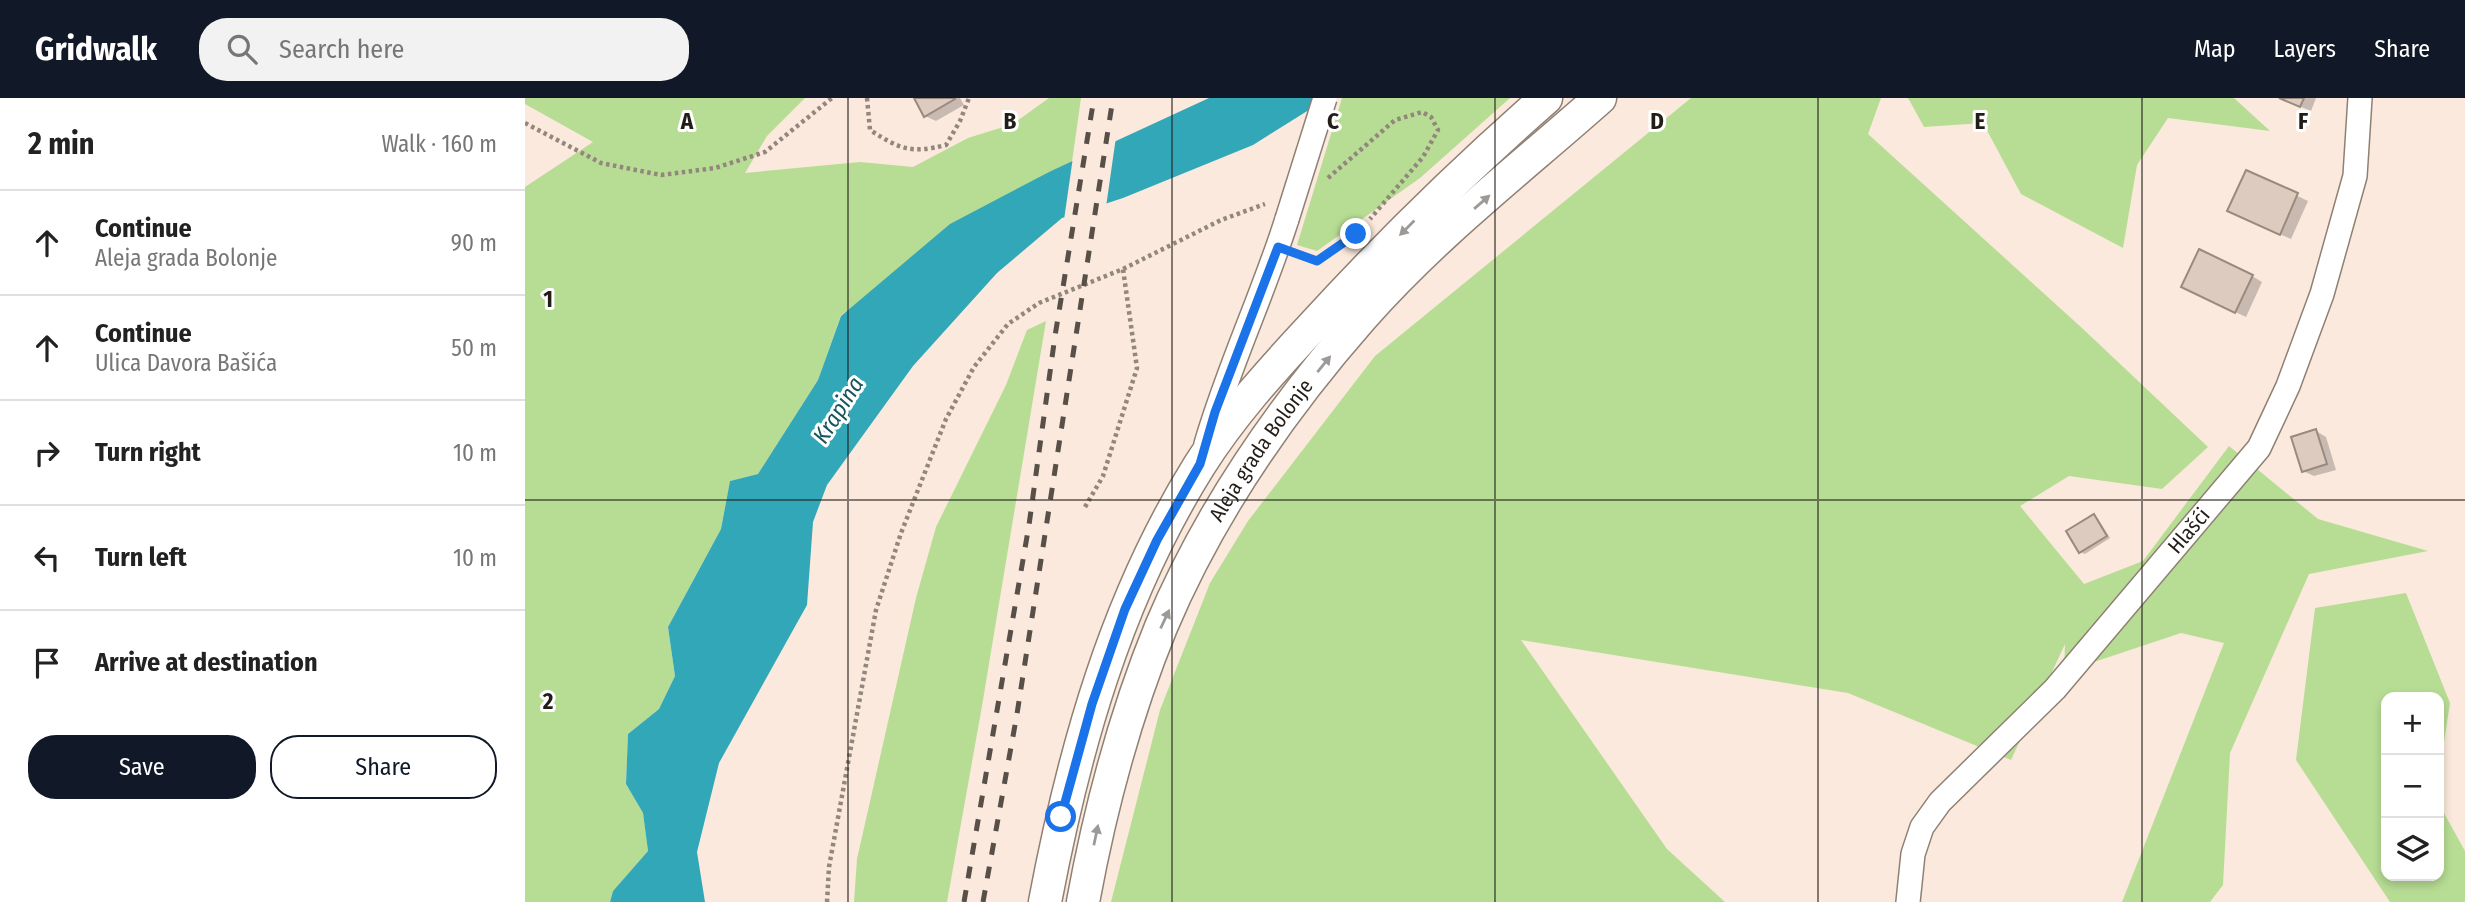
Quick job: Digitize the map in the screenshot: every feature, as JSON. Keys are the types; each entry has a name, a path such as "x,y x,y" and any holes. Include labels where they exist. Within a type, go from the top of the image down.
{"main road":[{"name":"Aleja grada Bolonje","path":"1045,902 1061,817 1085,729 1125,609 1157,540 1200,464 1262,381 1335,302 1411,224 1546,98"},
{"name":"Aleja grada Bolonje","path":"1083,902 1097,827 1131,712 1161,628 1189,568 1233,487 1281,416 1363,316 1437,241 1600,98"}],"street":[{"path":"1200,464 1215,412 1278,247 1325,98"},
{"name":"Hlašći","path":"1908,902 1913,854 1922,827 1940,802 2055,689 2259,448 2288,386 2322,295 2355,176 2360,98"}],"path":[{"path":"525,123 601,163 661,174 715,168 765,152 832,98"},
{"path":"867,98 870,130 898,147 926,150 946,145 969,98"},
{"path":"1323,183 1395,120 1422,112 1431,117 1438,130 1423,157 1365,225"},
{"path":"827,902 829,867 876,610 901,533 946,419 974,367 1008,324 1039,303 1123,269 1221,220 1272,202"},
{"path":"1278,247 1317,261 1356,234"},
{"path":"1085,507 1103,476 1137,368 1123,269"}],"green space":[{"path":"525,98 805,98 767,136 745,173 860,162 913,167 968,138 1013,124 1049,98 1081,98 1072,162 1051,171 841,315 818,380 758,474 730,481 721,529 668,627 675,676 659,709 628,734 626,784 643,813 648,851 613,891 610,902 525,902 525,187 593,142 525,104"},
{"path":"1342,98 1510,98 1420,178 1317,251 1297,245"},
{"path":"1691,98 1881,98 1868,134 2082,328 2208,447 2162,489 2069,476 2020,506 2084,584 2143,561 2229,446 2318,519 2428,551 2309,574 2230,753 2223,885 2210,902 2122,902 2224,643 2181,633 2064,672 2065,644 2011,760 1848,693 1521,640 1667,849 1725,902 1111,902 1160,710 1210,583 1248,521 1375,356"},
{"path":"1908,98 2234,98 2270,131 2168,118 2137,165 2123,248 2021,194 1983,123 1924,127"},
{"path":"1046,321 947,902 854,902 857,859 916,598 936,527 1006,385 1027,330"},
{"path":"2406,593 2450,703 2444,742 2444,692 2381,692 2381,881 2444,881 2444,813 2465,851 2465,902 2390,902 2296,760 2315,608"}],"water":[{"name":"Krapina","path":"1209,98 1328,98 1253,145 1123,198 1062,218 997,273 913,366 827,485 813,522 807,605 719,763 697,852 705,902 610,902 613,891 648,851 643,813 626,784 628,734 659,709 675,676 668,627 721,529 730,481 758,474 818,380 841,316 950,224 1051,171"}],"pier":[{"path":"1116,137 1106,207 1064,220 1073,157"}],"building":[{"path":"914,98 955,98 955,99 924,117"},
{"path":"2279,98 2304,98 2300,107"},
{"path":"2246,170 2298,193 2280,235 2227,211"},
{"path":"2199,249 2253,275 2235,313 2181,287"},
{"path":"2316,429 2327,464 2302,472 2291,437"},
{"path":"2094,514 2107,536 2079,553 2066,531"}],"railway":[{"path":"964,902 1029,525 1055,336 1094,98"},
{"path":"983,902 1017,714 1113,98"}],"route":[{"path":"1061,817 1092,704 1125,609 1157,540 1200,464 1215,412 1278,247 1317,261 1356,234"}]}
